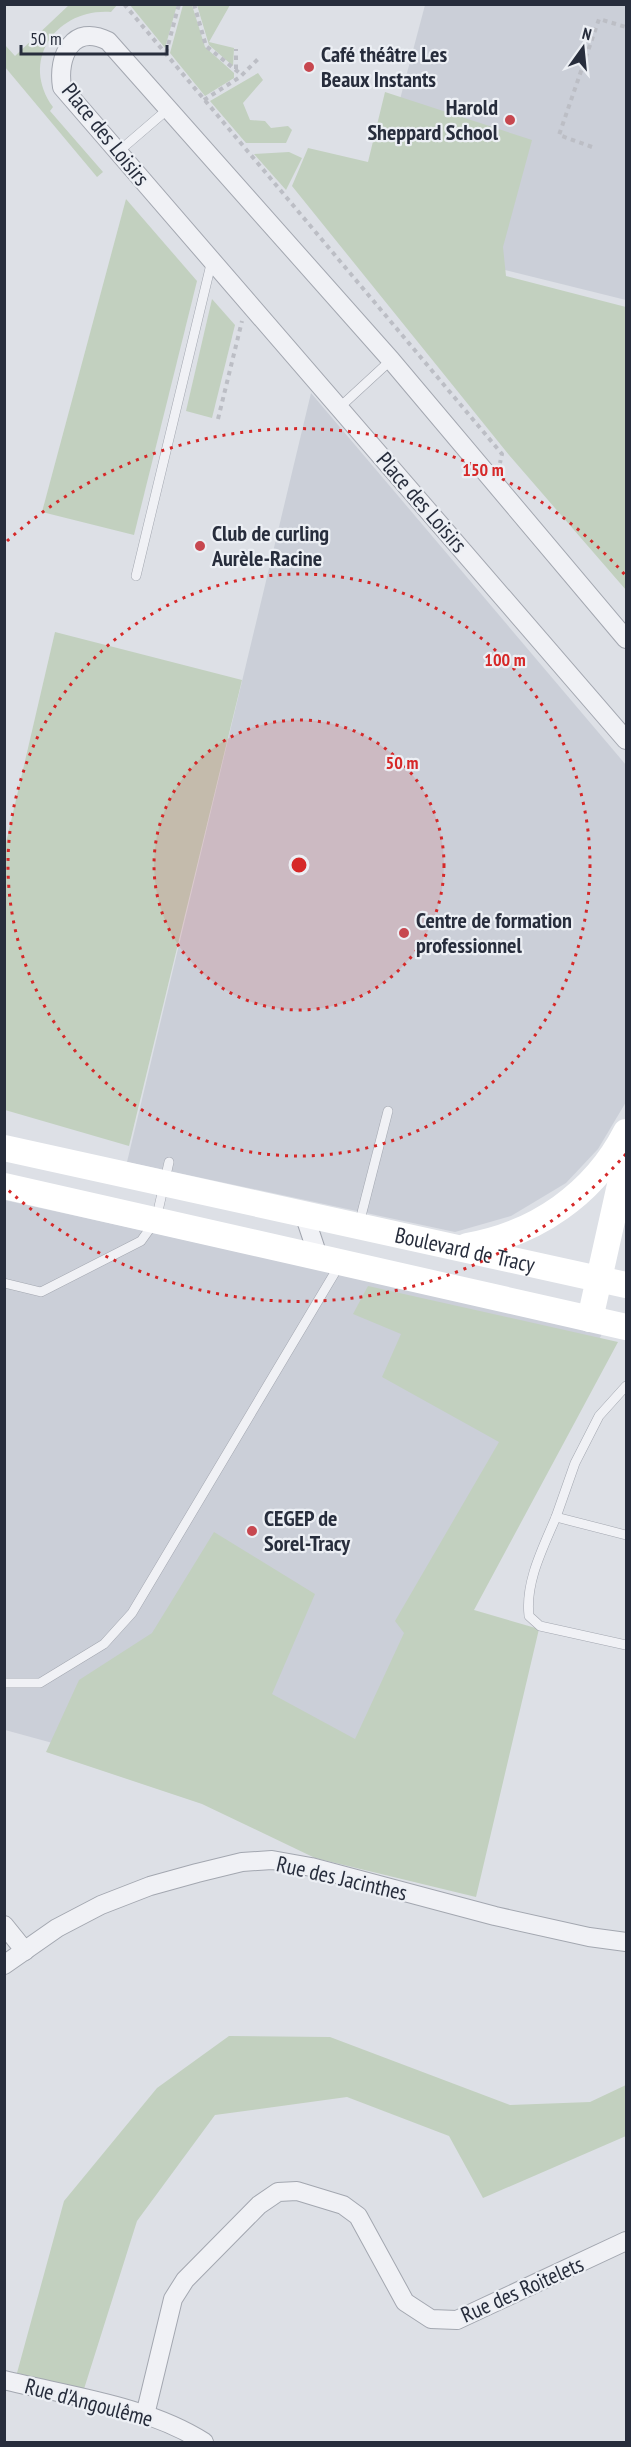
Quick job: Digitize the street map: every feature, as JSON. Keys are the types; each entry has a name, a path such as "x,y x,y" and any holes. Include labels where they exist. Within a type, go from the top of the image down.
{"street":[{"name":"Place des Loisirs","path":"627,639 392,360 108,40 97,35 85,35 68,46 59,71 62,87 627,740"},
{"path":"460,1247 502,1238 568,1204 604,1169 627,1132"},
{"name":"Boulevard de Tracy","path":"4,1148 167,1172 304,1214 627,1285"},
{"path":"590,1320 627,1158"},
{"name":"Boulevard de Tracy","path":"4,1186 627,1327"},
{"path":"304,1214 330,1259"},
{"name":"Rue des Jacinthes","path":"4,1965 66,1923 101,1905 150,1886 242,1862 272,1860 311,1867 503,1918 589,1937 627,1941"},
{"path":"4,1925 25,1951"},
{"name":"Rue des Roitelets","path":"145,2415 173,2299 193,2271 259,2205 278,2192 297,2191 322,2196 343,2205 358,2216 405,2302 431,2319 457,2320 627,2241"},
{"name":"Rue d'Angoulême","path":"4,2380 145,2415 190,2433 204,2442"}],"lane":[{"path":"118,152 168,109"},
{"path":"136,576 212,260"},
{"path":"340,406 392,360"},
{"path":"359,1226 388,1111"},
{"path":"4,1283 41,1292 141,1241 156,1220 167,1172"},
{"path":"4,1683 40,1683 104,1644 132,1613 330,1259"},
{"path":"627,1386 598,1416 575,1463 530,1584 527,1602 529,1616 540,1626 627,1644"},
{"path":"556,1517 627,1535"}],"path":[{"path":"124,4 204,100 242,75 258,60"},
{"path":"166,54 179,4"},
{"path":"194,4 207,46 242,75"},
{"path":"592,147 559,135 599,19 627,27"},
{"path":"236,49 236,70"},
{"path":"218,419 247,300"}],"shaded area":[{"name":"Harold Sheppard School","path":"425,5 626,5 626,300 364,235"},
{"name":"Centre de formation professionnel","path":"311,393 626,765 626,1102 598,1149 566,1183 511,1216 455,1232 127,1162"},
{"name":"CEGEP de Sorel-Tracy","path":"4,1200 603,1332 349,1824 5,1730"}],"green space":[{"path":"69,5 117,5 111,12 92,13 74,19 60,28 49,40 42,55 40,72 44,89 53,107 50,111 103,172 97,177 5,67 5,45 15,56"},
{"path":"130,5 177,5 165,48"},
{"path":"183,5 192,5 205,47 234,73 234,78 205,96 170,53"},
{"path":"197,5 230,5 209,42 234,48 233,66 209,45"},
{"path":"258,73 263,80 243,103 250,120 265,121 271,128 288,126 292,130 286,143 246,143 210,101"},
{"path":"385,92 532,140 503,247 506,276 626,307 626,590 509,455 292,186 308,148 368,162"},
{"path":"289,152 302,158 286,190 254,154"},
{"path":"126,199 197,281 134,535 42,512"},
{"path":"212,299 235,325 212,418 186,411"},
{"path":"55,632 242,680 129,1146 5,1110 5,847"},
{"path":"368,1286 618,1342 474,1610 539,1629 476,1897 315,1858 202,1804 46,1752 79,1680 152,1633 214,1532 315,1594 272,1694 355,1739 404,1633 395,1621 499,1442 382,1377 401,1334 353,1314"},
{"path":"229,2036 330,2037 510,2105 590,2102 626,2085 626,2136 483,2198 449,2136 347,2097 215,2115 137,2221 84,2389 17,2373 64,2201 157,2088"}],"place":[{"name":"Café théâtre Les Beaux Instants","path":"309,67"},
{"name":"Harold Sheppard School","path":"510,120"},
{"name":"Club de curling Aurèle-Racine","path":"200,546"},
{"name":"Centre de formation professionnel","path":"404,933"},
{"name":"CEGEP de Sorel-Tracy","path":"252,1531"}]}
